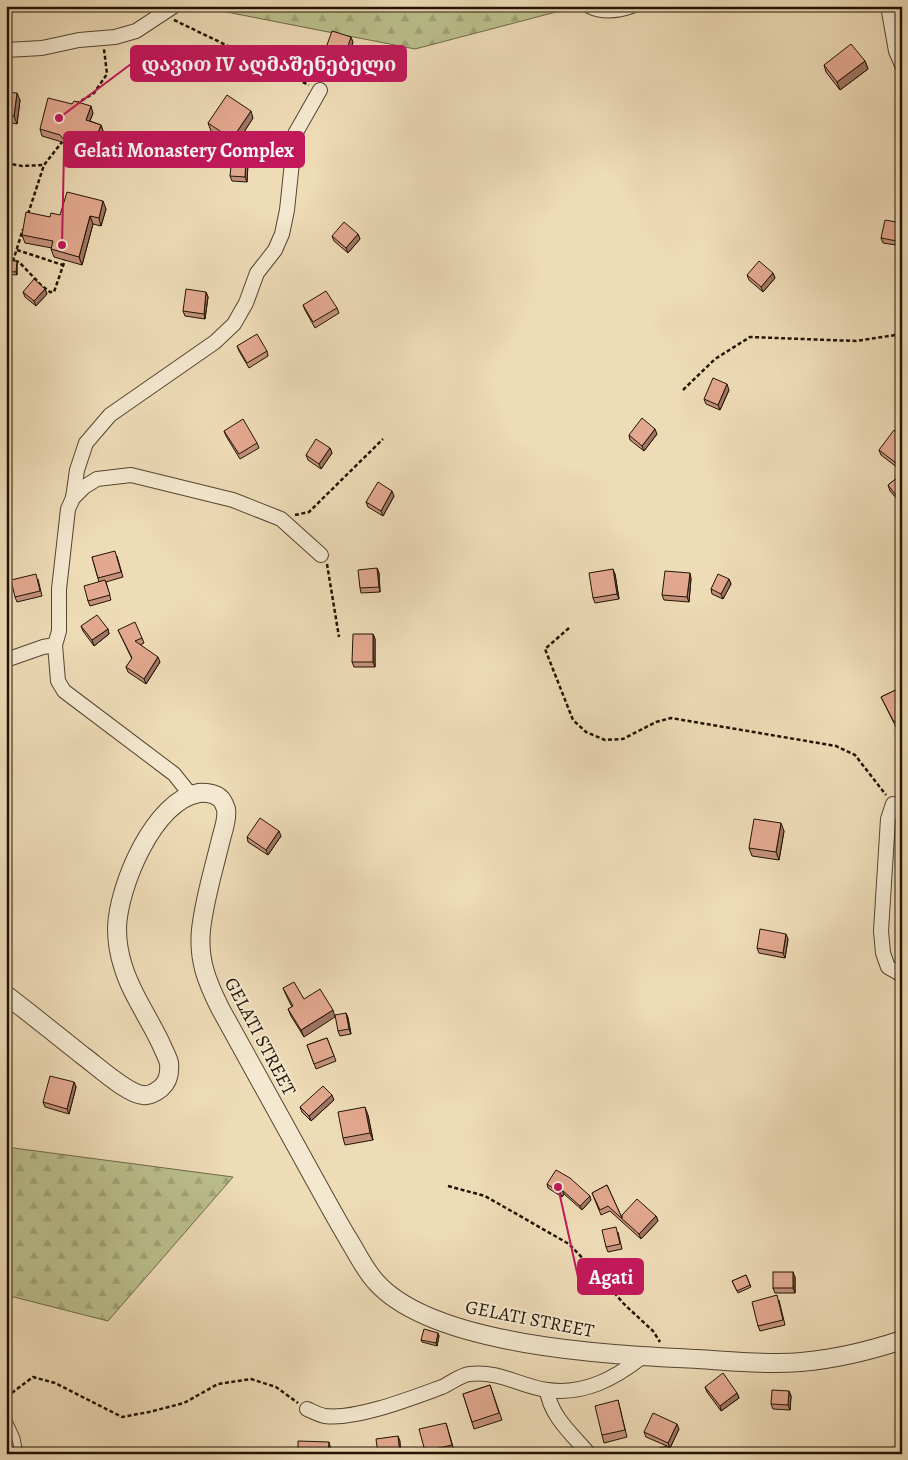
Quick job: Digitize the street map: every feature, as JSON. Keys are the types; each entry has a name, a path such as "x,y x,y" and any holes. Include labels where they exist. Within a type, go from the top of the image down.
{"street":[{"path":"6,50 42,48 79,40 103,39 136,32 174,6"},
{"path":"589,6 594,9 617,11 632,6"},
{"path":"888,6 896,50 902,65"},
{"path":"6,995 130,1090 143,1095 154,1094 165,1084 169,1062 157,1035 133,992 122,966 117,927 120,902 132,867 145,840 158,822 177,802 190,794 174,774 64,691 58,682 55,645 59,631 59,589 68,509 73,498 76,470 86,443 110,415 215,342 234,324 246,303 257,273 275,250 282,234 287,210 295,134 320,90"},
{"path":"73,498 84,487 97,479 131,475 232,500 281,519 321,554"},
{"path":"6,660 43,647 55,645"},
{"name":"GELATI STREET","path":"190,794 202,792 213,794 222,800 226,809 225,822 201,931 201,954 206,979 220,1008 326,1200 364,1266 376,1283 397,1299 418,1311 477,1332 528,1343 608,1355 768,1363 800,1362 875,1349 902,1340"},
{"path":"893,804 888,819 881,931 883,953 888,967 902,975"},
{"path":"307,1409 324,1416 346,1416 406,1401 446,1385 467,1374 490,1373 547,1390 575,1391 611,1379 642,1357"},
{"path":"547,1390 548,1401 554,1413 589,1454"}],"lane":[{"path":"6,1416 16,1438 19,1454"}],"path":[{"path":"162,14 320,90"},
{"path":"74,106 94,93 107,74 103,39"},
{"path":"13,261 44,165 62,142 64,134"},
{"path":"6,163 22,166 44,165"},
{"path":"17,250 63,265"},
{"path":"6,260 19,262 50,292 54,292 65,260"},
{"path":"683,390 715,359 750,337 856,341 902,334"},
{"path":"281,519 309,512 383,438"},
{"path":"321,554 328,564 339,637"},
{"path":"569,628 545,649 573,720 586,732 605,740 623,739 656,722 671,718 836,746 855,755 893,804"},
{"path":"448,1186 485,1196 569,1244 594,1269 625,1305 653,1331 670,1358"},
{"path":"6,1404 9,1395 33,1377 55,1383 122,1417 184,1403 218,1384 250,1380 276,1387 307,1409"}],"green space":[{"path":"196,6 579,6 415,49"},
{"path":"6,1147 233,1177 108,1321 6,1295"}],"building":[{"path":"332,31 351,37 346,52 327,45"},
{"path":"851,44 865,61 837,82 824,65"},
{"path":"6,92 17,93 14,116 6,115"},
{"path":"227,95 251,111 232,139 208,123"},
{"path":"48,98 72,104 74,101 91,106 86,120 101,125 94,143 81,138 70,142 64,140 60,135 40,129"},
{"path":"232,157 246,158 245,177 230,176"},
{"path":"67,192 103,201 99,218 90,216 79,257 51,249 53,241 22,235 26,212 50,217 51,213 60,215"},
{"path":"885,220 902,223 902,242 881,238"},
{"path":"344,222 358,234 346,248 332,236"},
{"path":"6,261 17,261 16,272 6,271"},
{"path":"759,261 773,273 761,287 747,275"},
{"path":"34,279 45,289 34,301 23,292"},
{"path":"186,289 206,292 204,314 183,311"},
{"path":"326,291 337,308 313,322 303,305"},
{"path":"257,334 267,351 247,363 237,346"},
{"path":"713,378 727,384 718,405 704,399"},
{"path":"642,418 655,429 642,446 629,435"},
{"path":"243,419 257,443 239,454 224,431"},
{"path":"894,430 902,436 902,455 896,463 879,450"},
{"path":"316,439 330,448 319,464 306,455"},
{"path":"902,474 902,489 895,494 888,485"},
{"path":"378,482 392,491 381,511 366,502"},
{"path":"115,551 121,572 98,578 92,557"},
{"path":"377,568 379,587 360,588 358,570"},
{"path":"613,569 617,594 593,598 589,573"},
{"path":"665,571 690,573 687,597 662,595"},
{"path":"36,574 40,591 15,597 11,580"},
{"path":"718,574 729,579 721,594 711,589"},
{"path":"105,580 110,595 88,601 84,586"},
{"path":"97,615 108,629 92,640 81,626"},
{"path":"135,622 142,638 135,641 158,657 144,679 126,667 132,658 118,630"},
{"path":"353,634 373,634 373,662 352,662"},
{"path":"902,687 902,718 894,722 881,697"},
{"path":"260,818 279,831 266,850 247,837"},
{"path":"754,819 781,823 776,852 749,848"},
{"path":"760,929 786,934 783,953 757,948"},
{"path":"294,982 304,999 320,989 333,1010 301,1030 288,1009 293,1006 283,988"},
{"path":"346,1013 349,1029 338,1031 335,1015"},
{"path":"327,1038 334,1056 314,1064 307,1045"},
{"path":"50,1076 74,1082 67,1109 43,1102"},
{"path":"323,1086 332,1095 309,1116 300,1107"},
{"path":"365,1107 370,1133 343,1138 338,1112"},
{"path":"556,1170 570,1178 590,1196 580,1206 562,1190 560,1193 547,1184"},
{"path":"607,1185 622,1218 622,1215 637,1199 656,1216 639,1234 608,1206 600,1210 592,1193"},
{"path":"616,1227 620,1244 606,1247 602,1230"},
{"path":"773,1272 793,1272 793,1288 773,1288"},
{"path":"746,1275 750,1285 737,1291 732,1281"},
{"path":"777,1295 783,1320 758,1326 752,1302"},
{"path":"424,1329 438,1333 436,1343 421,1340"},
{"path":"723,1373 737,1393 720,1406 705,1387"},
{"path":"490,1385 499,1413 472,1422 463,1394"},
{"path":"772,1390 789,1391 788,1405 771,1404"},
{"path":"618,1400 625,1430 602,1435 595,1406"},
{"path":"653,1413 677,1424 668,1443 644,1432"},
{"path":"446,1423 452,1445 425,1451 419,1429"},
{"path":"398,1436 400,1454 378,1454 376,1439"},
{"path":"298,1441 329,1442 328,1454 298,1454"},
{"path":"667,1446 670,1454 646,1454 645,1452"}],"place":[{"name":"დავით IV აღმაშენებელი","path":"59,118"},
{"name":"Gelati Monastery Complex","path":"62,245"},
{"name":"Agati","path":"558,1187"}]}
